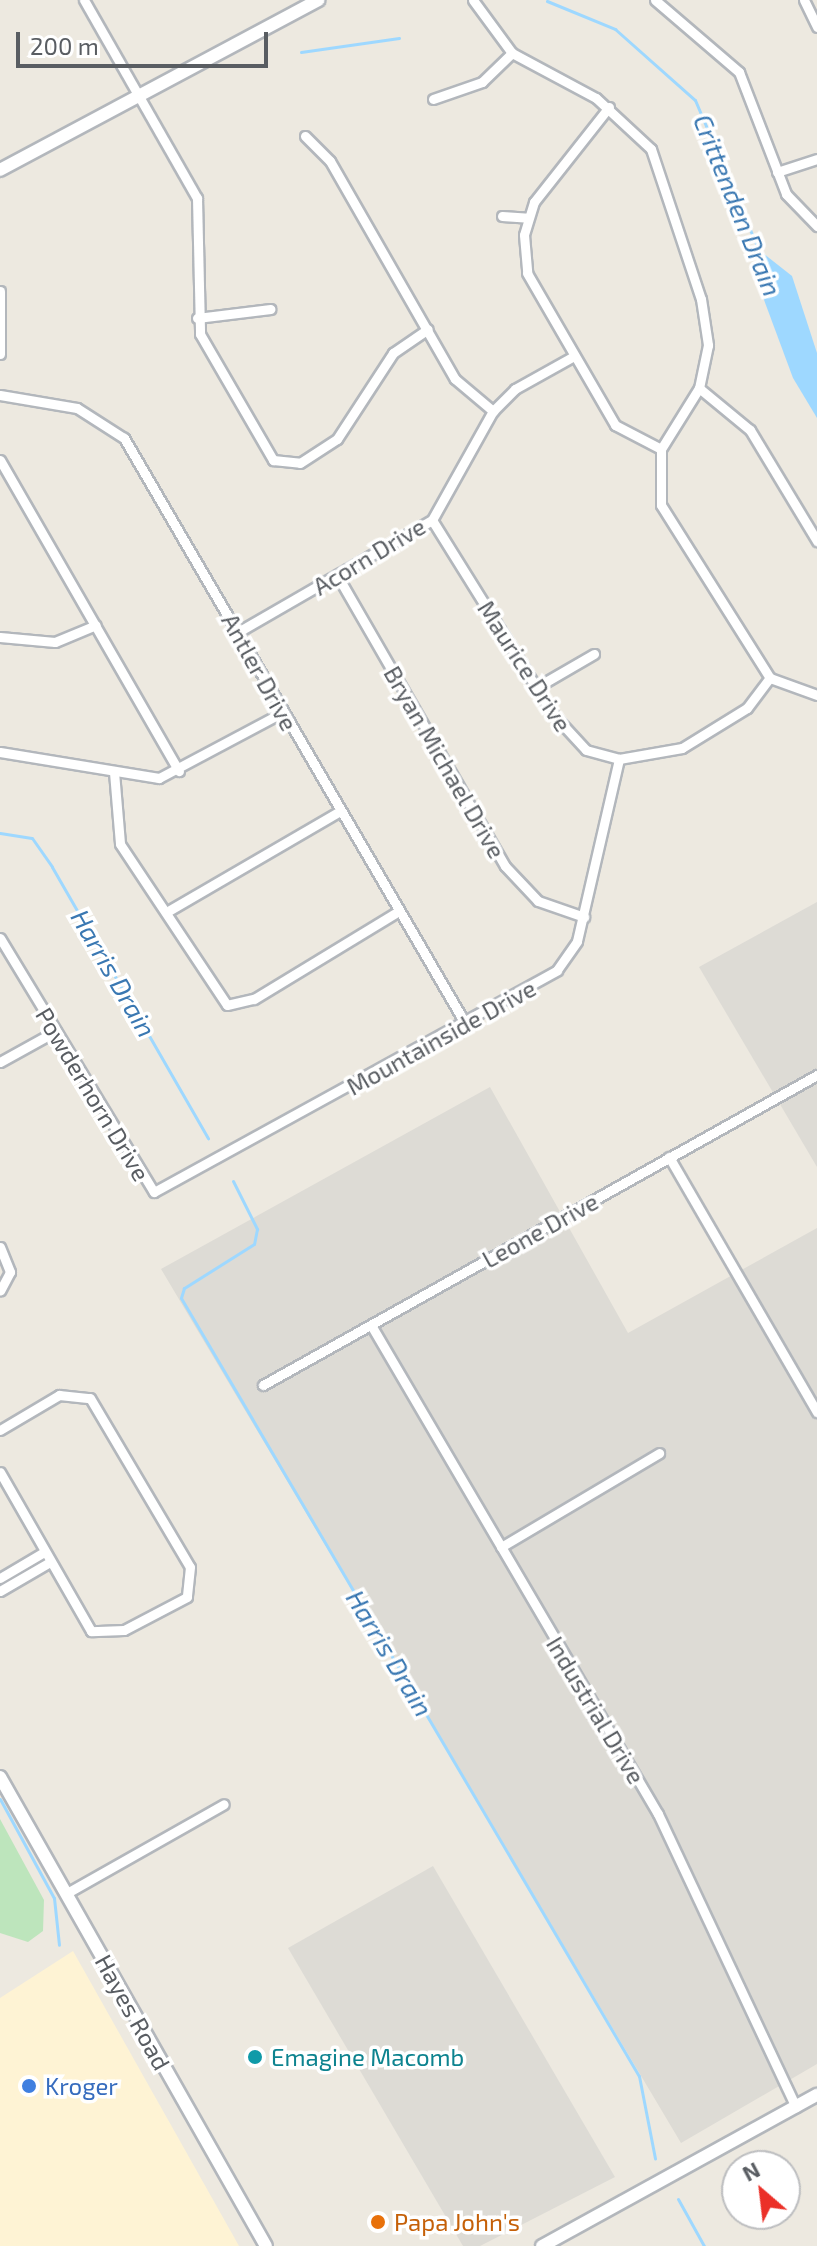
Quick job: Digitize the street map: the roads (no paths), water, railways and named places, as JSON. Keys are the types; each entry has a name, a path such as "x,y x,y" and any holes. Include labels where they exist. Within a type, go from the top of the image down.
{"street":[{"path":"84,0 139,94 202,217 197,318 273,460 300,463 337,439 393,353 428,329"},
{"path":"0,170 319,0"},
{"path":"473,0 512,53 609,107 651,149 696,282 708,345 699,388 661,449 659,493 668,521 770,678 817,695"},
{"path":"655,0 739,72 791,202 817,226"},
{"path":"804,0 817,27"},
{"path":"433,99 482,82 512,53"},
{"path":"609,107 543,186 528,218 527,273 615,425 661,449"},
{"path":"305,136 330,161 455,379 493,411"},
{"path":"777,172 817,159"},
{"path":"502,216 528,218"},
{"path":"0,291 0,354"},
{"path":"197,318 270,309"},
{"name":"Acorn Drive","path":"238,632 432,520 493,411 525,382 574,356"},
{"path":"699,388 750,430 817,541"},
{"name":"Antler Drive","path":"0,395 77,408 124,438 238,632 281,713 465,1023"},
{"path":"0,460 179,771"},
{"name":"Maurice Drive","path":"432,520 568,734 586,750 619,759 682,748 747,708 770,678"},
{"name":"Bryan Michael Drive","path":"337,575 505,866 538,901 584,917"},
{"path":"0,637 55,642 96,625"},
{"path":"537,687 594,654"},
{"path":"0,752 147,778 179,771 281,713"},
{"name":"Mountainside Drive","path":"256,1140 557,970 584,917 619,759"},
{"path":"114,772 120,844 170,910 221,1000 239,1006 254,999 399,911"},
{"path":"170,910 340,811"},
{"name":"Powderhorn Drive","path":"0,938 154,1192 256,1140"},
{"path":"0,1062 56,1031"},
{"name":"Leone Drive","path":"263,1385 817,1075"},
{"path":"669,1157 817,1412"},
{"path":"0,1247 10,1272 0,1291"},
{"name":"Industrial Drive","path":"371,1325 691,1874 796,2107"},
{"path":"0,1430 70,1393 90,1398 190,1567 192,1589 179,1604 109,1634 85,1626 0,1472"},
{"path":"501,1547 659,1453"},
{"path":"0,1578 44,1552"},
{"path":"0,1591 50,1562"},
{"name":"Hayes Road","path":"0,1777 266,2246"},
{"path":"67,1893 224,1804"},
{"path":"542,2246 817,2095"}],"water":[{"path":"759,250 792,276 817,353 817,418 793,378 754,273"}],"waterway":[{"name":"Crittenden Drain","path":"547,1 615,29 695,100 759,251"},
{"name":"Crittenden Drain","path":"301,52 399,38"},
{"name":"Harris Drain","path":"0,833 32,838 52,867 208,1138"},
{"name":"Harris Drain","path":"233,1181 257,1229 254,1244 184,1288 181,1298 639,2076 655,2158"},
{"path":"0,1799 54,1898 59,1945"},
{"name":"Harris Drain","path":"678,2199 704,2246"}],"place":[{"name":"Emagine Macomb","path":"255,2057"},
{"name":"Kroger","path":"29,2086"},
{"name":"Papa John's","path":"378,2222"}]}
